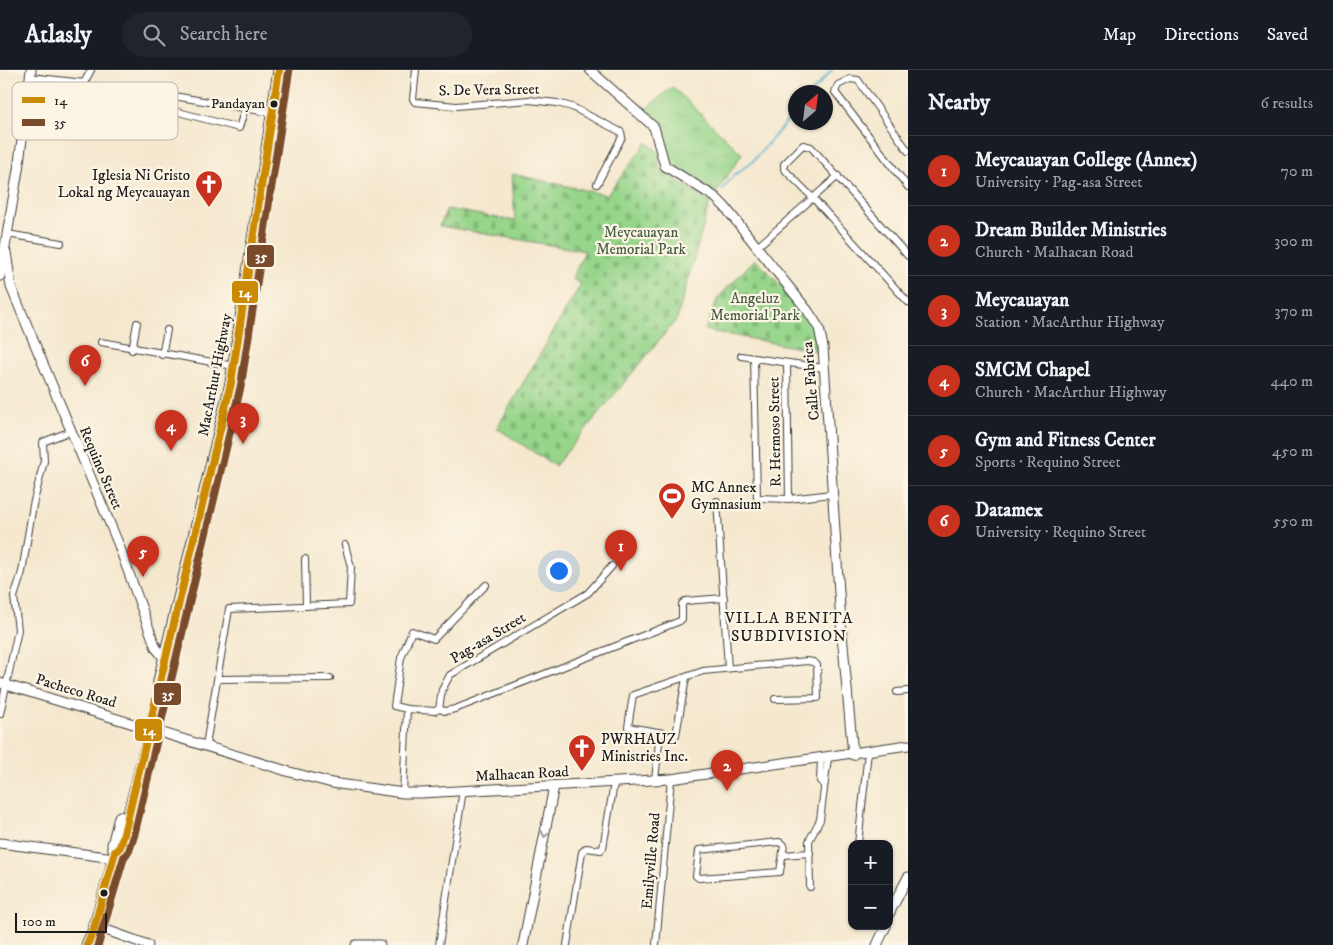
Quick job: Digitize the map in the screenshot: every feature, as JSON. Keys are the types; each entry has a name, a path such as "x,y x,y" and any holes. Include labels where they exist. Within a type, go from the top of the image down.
{"highway":[{"name":"MacArthur Highway","path":"87,945 95,926 115,855 113,845 147,727 159,693 159,681 164,658 217,444 234,366 279,70"}],"street":[{"path":"85,82 91,70"},
{"name":"S. De Vera Street","path":"416,70 413,98 415,102 456,106 494,101 530,100 556,103 572,107 621,132 622,137 597,184"},
{"name":"Calle Fabrica","path":"590,70 654,127 665,166 719,200 814,320 823,341 832,494 853,755"},
{"path":"31,74 78,82"},
{"path":"908,151 858,80 850,79 838,85 836,92 908,187"},
{"path":"178,97 272,112"},
{"path":"178,112 238,128 245,108"},
{"path":"1,272 21,140"},
{"path":"908,256 811,147 803,145 783,167 908,302"},
{"path":"756,248 838,176"},
{"path":"7,234 60,243"},
{"name":"Requino Street","path":"6,247 11,287"},
{"name":"Requino Street","path":"1,272 11,287 118,542 156,648 164,658"},
{"path":"132,350 137,323"},
{"path":"162,355 167,330"},
{"path":"101,342 132,350 234,366"},
{"path":"742,356 786,364 824,368"},
{"path":"754,358 756,496 760,500 832,494"},
{"name":"R. Hermoso Street","path":"786,364 789,499"},
{"path":"0,714 3,684 18,630 14,597 22,572 33,505 44,461 43,442 71,431"},
{"path":"717,501 728,668"},
{"path":"206,745 230,609 346,604 351,601 351,567 345,545"},
{"path":"305,559 306,606"},
{"name":"Pag-asa Street","path":"438,709 445,682 450,675 588,593 612,566"},
{"path":"486,585 434,639 412,632 401,658 394,706 435,711 438,709 445,711 455,708 682,620 682,604 685,600 724,598"},
{"path":"686,678 677,734 628,727 631,698 639,692 703,671 806,661 814,662 817,665 818,698 775,699"},
{"path":"218,679 330,678"},
{"name":"Pacheco Road","path":"3,684 147,727"},
{"path":"897,692 908,691"},
{"path":"403,793 407,709"},
{"name":"Malhacan Road","path":"147,727 332,783 403,793 671,779 853,755 908,745"},
{"path":"654,780 660,733"},
{"path":"858,840 868,752"},
{"path":"810,887 811,836 820,820 826,781 824,758"},
{"name":"Emilyville Road","path":"656,945 671,779"},
{"path":"567,945 582,852 586,848 601,850 604,848 614,783"},
{"path":"523,945 554,786"},
{"path":"439,945 463,790"},
{"path":"779,842 784,845 784,855 782,869 777,873 699,878 696,876 698,851 700,849 779,842"},
{"path":"0,843 115,855"},
{"path":"784,855 810,853"},
{"path":"893,906 908,878"},
{"path":"95,926 148,945"},
{"path":"876,945 884,930"},
{"path":"356,945 380,945"}],"green space":[{"path":"673,87 742,154 716,193 667,162 660,128 643,111"},
{"name":"Meycauayan Memorial Park","path":"647,142 659,153 659,168 710,202 677,319 555,466 497,428 581,284 572,279 585,251 440,226 447,209 515,221 512,174 607,195"},
{"name":"Angeluz Memorial Park","path":"755,259 786,290 804,312 812,325 821,352 705,330 718,298"}],"waterway":[{"path":"818,85 832,70"},
{"path":"722,190 733,176 753,161 788,120"}],"transit line":[{"name":"14","path":"87,945 93,932 115,852 120,847 124,834 231,383 279,70"},
{"name":"35","path":"98,945 124,857 129,851 134,836 241,385 289,72"}],"place":[{"name":"Pandayan","path":"274,104"},
{"name":"Iglesia Ni Cristo Lokal ng Meycauayan","path":"209,208"},
{"name":"Datamex","path":"85,386"},
{"name":"Meycauayan","path":"243,444"},
{"name":"SMCM Chapel","path":"171,451"},
{"name":"MC Annex Gymnasium","path":"672,520"},
{"name":"Meycauayan College (Annex)","path":"621,571"},
{"name":"Gym and Fitness Center","path":"143,577"},
{"name":"PWRHAUZ Ministries Inc.","path":"582,772"},
{"name":"Dream Builder Ministries","path":"727,791"}],"district":[{"name":"VILLA BENITA SUBDIVISION","path":"789,627"}]}
